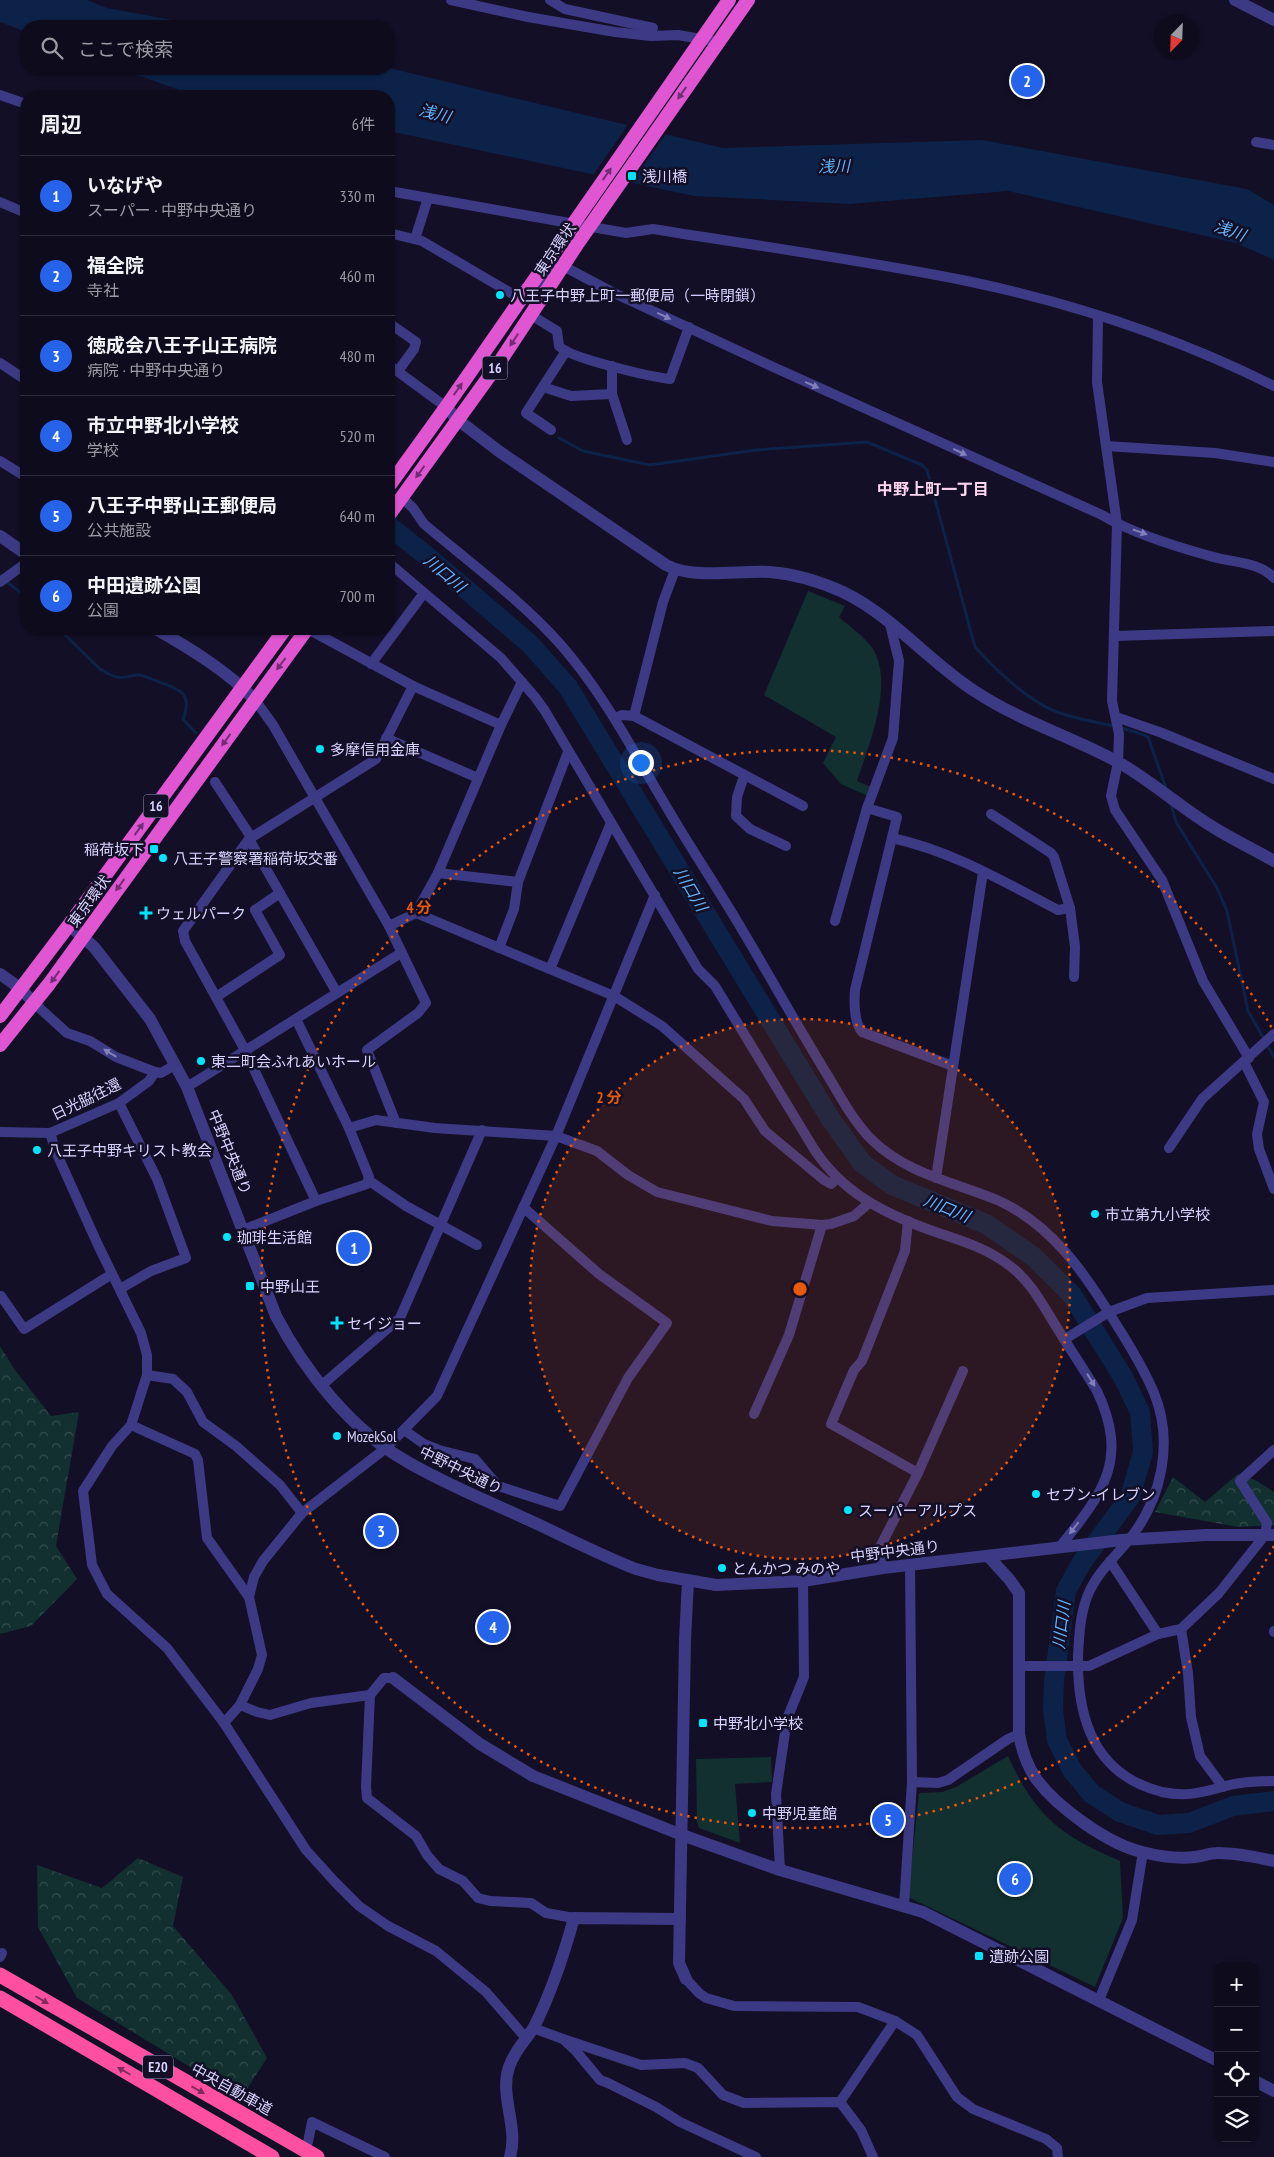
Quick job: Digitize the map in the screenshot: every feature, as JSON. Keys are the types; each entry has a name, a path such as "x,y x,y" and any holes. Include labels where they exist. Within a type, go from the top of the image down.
{"highway":[{"name":"東京環状","path":"395,478 729,0"},
{"name":"東京環状","path":"395,507 458,420 593,221 748,0"},
{"name":"東京環状","path":"0,1016 22,989 281,635"},
{"name":"東京環状","path":"0,1045 83,937 303,635"},
{"name":"中央自動車道","path":"0,1976 317,2157"},
{"name":"E20","path":"0,1998 272,2157"}],"street":[{"path":"451,0 528,17 615,32 702,39 714,47"},
{"path":"550,0 565,9 653,28"},
{"path":"1235,0 1274,20"},
{"path":"0,95 20,102"},
{"path":"1256,142 1274,145"},
{"path":"395,192 593,221 626,233 654,229 947,277 1012,292 1098,316 1178,344 1274,386"},
{"path":"415,239 428,198"},
{"path":"0,202 20,210"},
{"path":"395,234 422,241 521,299 526,299 535,293 553,267 556,265 563,266 614,293 1034,486 1095,512 1117,524 1210,557 1257,566 1274,578"},
{"path":"531,314 557,331 559,346 566,351 612,366 670,379 689,327"},
{"path":"1098,316 1097,382 1117,524 1112,701 1119,734 1118,762 1111,796 1115,810 1162,880 1203,981 1247,1060 1264,1102 1257,1134 1259,1149 1274,1189"},
{"path":"395,327 416,342 414,349 395,366"},
{"path":"551,430 526,413 566,351"},
{"path":"0,363 20,376"},
{"path":"612,366 612,394 627,440"},
{"path":"395,369 446,406 458,420 500,452 584,508 652,557 675,570 695,573 771,572 801,578 842,592 866,606 948,672 982,696 1118,762 1160,789 1225,836 1274,861"},
{"path":"543,387 571,396 612,394"},
{"path":"1106,446 1215,453 1274,462"},
{"path":"0,461 20,473"},
{"path":"395,507 412,508 424,524 480,570 551,634 583,672 615,718 851,1114 867,1135 893,1157 916,1171 1002,1202 1032,1220 1081,1269 1152,1389 1163,1425 1164,1448 1160,1480 1148,1510 1110,1561 1087,1597 1079,1636 1076,1666 1080,1698 1088,1731 1105,1759 1121,1772 1161,1792 1198,1795 1223,1787 1274,1781"},
{"path":"0,536 20,550"},
{"path":"0,582 20,567"},
{"path":"395,568 501,658 545,711 698,969 716,986 819,1156 837,1178 869,1203 908,1221 980,1248 1011,1266 1028,1283 1067,1337 1101,1399 1108,1421 1112,1446 1110,1466 1098,1495 1064,1547"},
{"path":"634,716 663,602 675,570"},
{"path":"395,632 424,593"},
{"path":"835,920 867,808 893,738 899,662 890,624"},
{"path":"1115,636 1274,631"},
{"path":"166,635 184,645 242,687 255,700 273,724 389,926 426,1003 418,1013 367,1050 396,1123"},
{"path":"318,635 413,686 500,725"},
{"path":"371,664 393,635"},
{"path":"389,926 416,913 438,873 500,725 522,682"},
{"path":"316,1201 245,1050 185,942 183,931 250,838 376,759 413,686"},
{"path":"615,718 622,715 634,716 803,806"},
{"path":"1116,718 1162,733 1274,779"},
{"path":"386,738 478,778"},
{"path":"499,948 514,909 518,882 568,752"},
{"path":"744,776 737,798 736,816 750,828 786,846"},
{"path":"215,782 250,838 337,993"},
{"path":"867,808 897,818 855,990 854,1001 857,1024 862,1032 954,1066"},
{"path":"991,814 1051,853 1070,908 1074,946 1074,977"},
{"path":"550,969 611,823"},
{"path":"892,838 916,843 957,858 1058,910 1070,908"},
{"path":"936,1178 984,872"},
{"path":"438,873 518,882"},
{"path":"216,997 280,955 255,910 280,893"},
{"path":"248,1597 254,1577 263,1561 302,1513 386,1448 437,1396 556,1136 654,895"},
{"path":"416,913 614,996 669,1033 744,1099 765,1131 824,1180 831,1184 837,1178"},
{"name":"中野中央通り","path":"69,925 94,947 150,1019 175,1065 186,1087 276,1316 292,1343 333,1400 386,1448 438,1478 614,1560 644,1571 716,1585 804,1581 883,1568 1126,1540"},
{"path":"186,1087 401,953"},
{"path":"0,974 22,989 34,1003 67,1033 90,1040 116,1057 155,1072"},
{"path":"296,1019 349,1128 368,1180 406,1206 477,1245"},
{"path":"1169,1148 1202,1099 1268,1039"},
{"name":"日光脇往還","path":"0,1132 50,1133 119,1103 150,1081 155,1072 161,1073 175,1065"},
{"path":"119,1103 157,1179 186,1258 150,1271 120,1289"},
{"path":"349,1128 376,1120 435,1128 556,1136 597,1151 628,1175 657,1192 772,1221 822,1225 844,1221 861,1212 869,1203"},
{"path":"322,1385 400,1318 482,1130"},
{"path":"50,1133 56,1152 141,1333 147,1354 147,1375 131,1425 112,1446 83,1491 92,1565 107,1594 167,1648 224,1724 306,1850 359,1906 388,1926 436,1951 486,1992 529,2032 563,2039 641,2065 686,2063 698,2068 723,2095 744,2103 840,2102"},
{"path":"243,1230 316,1201 367,1184 368,1180"},
{"path":"404,1430 424,1444 439,1450 475,1459 498,1486 560,1506 628,1378 667,1323 599,1274 523,1207"},
{"path":"908,1221 905,1251 862,1362 854,1370 831,1424 918,1473"},
{"path":"754,1414 789,1335 822,1225"},
{"path":"1,1296 24,1328 112,1274"},
{"path":"1067,1337 1107,1314 1148,1298 1274,1290"},
{"path":"883,1568 879,1549 918,1473 963,1371"},
{"path":"147,1375 173,1379 187,1392 203,1422 236,1446 280,1485 302,1513"},
{"path":"131,1425 195,1454 198,1460 207,1538 248,1597 262,1655 258,1669 240,1704 224,1724"},
{"path":"1270,1535 1267,1523 1240,1481 1274,1450"},
{"path":"1126,1540 1270,1535"},
{"path":"1020,1666 1089,1666 1158,1634 1181,1629 1219,1592 1270,1535"},
{"path":"988,1556 1019,1593 1019,1734 1024,1755 1037,1779 1053,1796 1101,1833 1126,1846 1143,1852 1194,1857 1216,1852 1274,1861"},
{"path":"1110,1561 1158,1634"},
{"path":"904,1906 912,1782 910,1565"},
{"path":"688,1581 684,1650 679,1963 686,1979 706,1998 734,2006 858,2007 895,2021 917,2035 957,2097 973,2109 1046,2139 1057,2148 1058,2157"},
{"path":"780,1870 776,1794 787,1720 804,1677 804,1581"},
{"path":"1181,1629 1188,1673 1191,1717 1200,1756 1223,1787"},
{"path":"680,1920 574,1918 546,1913 531,1903 490,1901 478,1898 463,1881 439,1869 427,1855 416,1836 367,1798 370,1695 384,1678 393,1678 480,1744 519,1769 548,1783 682,1835 780,1870 923,1912 1214,2059"},
{"path":"240,1704 257,1712 270,1715 311,1703 370,1695"},
{"path":"912,1782 948,1780 1008,1739 1019,1734"},
{"path":"1099,2000 1132,1920 1143,1852"},
{"path":"510,2157 513,2136 506,2077 516,2048 529,2032 555,1978 574,1918"},
{"path":"840,2102 895,2021"},
{"path":"563,2039 575,2050 600,2080 656,2107 680,2122 756,2157"},
{"path":"1259,2083 1274,2091"},
{"path":"840,2102 861,2130 873,2157"},
{"path":"308,2142 312,2122 385,2157"}],"green space":[{"path":"808,591 845,606 839,617 860,634 871,646 878,660 881,694 878,713 857,781 871,787 868,796 841,784 823,763 836,737 764,695"},
{"path":"0,1346 15,1370 51,1416 79,1412 56,1546 77,1579 31,1626 0,1634"},
{"path":"1238,1474 1257,1481 1274,1492 1274,1525 1238,1527 1155,1512 1173,1477 1205,1502"},
{"path":"1008,1756 1029,1794 1052,1822 1081,1842 1120,1861 1123,1918 1095,1987 908,1897 919,1793 942,1792 956,1787"},
{"path":"771,1757 772,1782 735,1784 740,1843 699,1828 697,1822 696,1759"},
{"path":"138,1858 183,1877 173,1926 232,1995 267,2058 241,2098 77,1998 38,1927 37,1865 102,1888"}],"water":[{"path":"0,0 87,0 107,8 172,20 20,20 20,30 0,22"},
{"name":"浅川","path":"395,69 723,148 982,140 1247,189 1274,205 1274,260 1236,243 1008,191 850,204 694,196 395,132 395,90 179,90 138,75 395,75"}],"pier":[{"path":"629,123 667,132 630,185 592,177"}],"waterway":[{"path":"559,438 583,451 650,465 756,450 867,442 922,465 927,470 975,647 1011,682 1042,705 1075,718 1125,729 1148,737 1167,791"},
{"name":"川口川","path":"395,531 530,644 568,687 830,1118 862,1163 892,1185 986,1224 1034,1257 1072,1295 1123,1377 1140,1412 1143,1452 1130,1497 1082,1562 1066,1591 1054,1681 1053,1710 1057,1740 1072,1770 1092,1794 1120,1812 1158,1825 1189,1823 1233,1806 1274,1801"},
{"path":"7,582 20,592"},
{"path":"65,635 100,669 108,674 120,677 142,676 178,690 185,698 186,711 183,719 196,733"},
{"path":"1171,804 1176,822 1217,888 1227,911 1248,1011 1264,1039"},
{"path":"1267,1045 1274,1057"}],"place":[{"name":"福全院","path":"1027,81"},
{"name":"浅川橋","path":"632,176"},
{"name":"八王子中野上町一郵便局（一時閉鎖）","path":"500,295"},
{"name":"多摩信用金庫","path":"320,749"},
{"name":"稲荷坂下","path":"154,849"},
{"name":"八王子警察署稲荷坂交番","path":"163,858"},
{"name":"ウェルパーク","path":"146,913"},
{"name":"東二町会ふれあいホール","path":"201,1061"},
{"name":"八王子中野キリスト教会","path":"37,1150"},
{"name":"市立第九小学校","path":"1095,1214"},
{"name":"珈琲生活館","path":"227,1237"},
{"name":"いなげや","path":"354,1248"},
{"name":"中野山王","path":"250,1286"},
{"name":"セイジョー","path":"337,1323"},
{"name":"MozekSol","path":"337,1436"},
{"name":"セブン-イレブン","path":"1036,1494"},
{"name":"スーパーアルプス","path":"848,1510"},
{"name":"徳成会八王子山王病院","path":"381,1531"},
{"name":"とんかつ みのや","path":"722,1568"},
{"name":"市立中野北小学校","path":"493,1627"},
{"name":"中野北小学校","path":"703,1723"},
{"name":"中野児童館","path":"752,1813"},
{"name":"八王子中野山王郵便局","path":"888,1820"},
{"name":"中田遺跡公園","path":"1015,1879"},
{"name":"遺跡公園","path":"979,1956"}],"district":[{"name":"中野上町一丁目","path":"933,489"}]}
